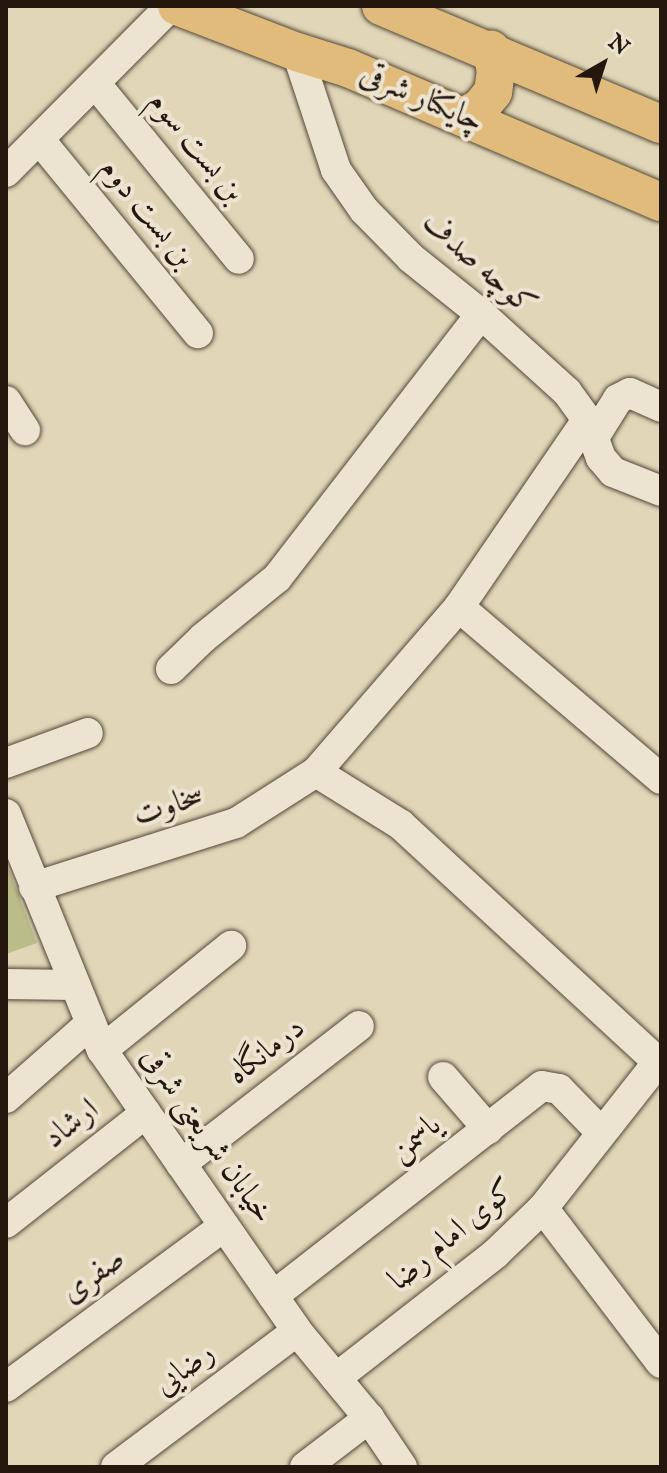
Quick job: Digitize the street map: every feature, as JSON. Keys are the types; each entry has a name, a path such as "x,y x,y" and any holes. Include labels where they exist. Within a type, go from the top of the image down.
{"main road":[{"name":"چایکنار شرقی","path":"174,6 348,68 661,202"},
{"path":"381,6 660,121"},
{"path":"463,117 480,108 493,92 496,71 491,50"}],"street":[{"path":"6,172 174,6"},
{"name":"کوچه صدف","path":"297,52 336,170 364,210 411,258 481,314 567,392 590,429 601,458 613,472 661,491"},
{"name":"بن بست سوم","path":"95,83 239,259"},
{"name":"بن بست دوم","path":"39,139 198,333"},
{"path":"171,669 203,638 277,578 481,314"},
{"name":"سخاوت","path":"34,887 236,823 316,772 459,607 590,429 630,393 661,407"},
{"path":"6,401 25,430"},
{"path":"459,607 661,779"},
{"path":"6,763 88,733"},
{"path":"316,772 401,825 660,1060"},
{"name":"خیابان شریعتی شرقی","path":"6,814 96,1037 297,1331 369,1418 402,1467"},
{"path":"6,1098 231,946"},
{"path":"6,984 75,985"},
{"name":"درمانگاه","path":"181,1164 359,1026"},
{"name":"کوی امام رضا","path":"336,1378 495,1254 543,1208 660,1060"},
{"path":"443,1077 488,1129"},
{"name":"یاسمن","path":"273,1296 542,1086 559,1089 601,1132"},
{"name":"ارشاد","path":"6,1223 146,1113"},
{"path":"543,1208 661,1363"},
{"name":"صفری","path":"6,1387 224,1226"},
{"name":"رضایی","path":"116,1467 297,1331"},
{"path":"305,1467 369,1418"}],"green space":[{"path":"6,862 37,943 6,954"}]}
